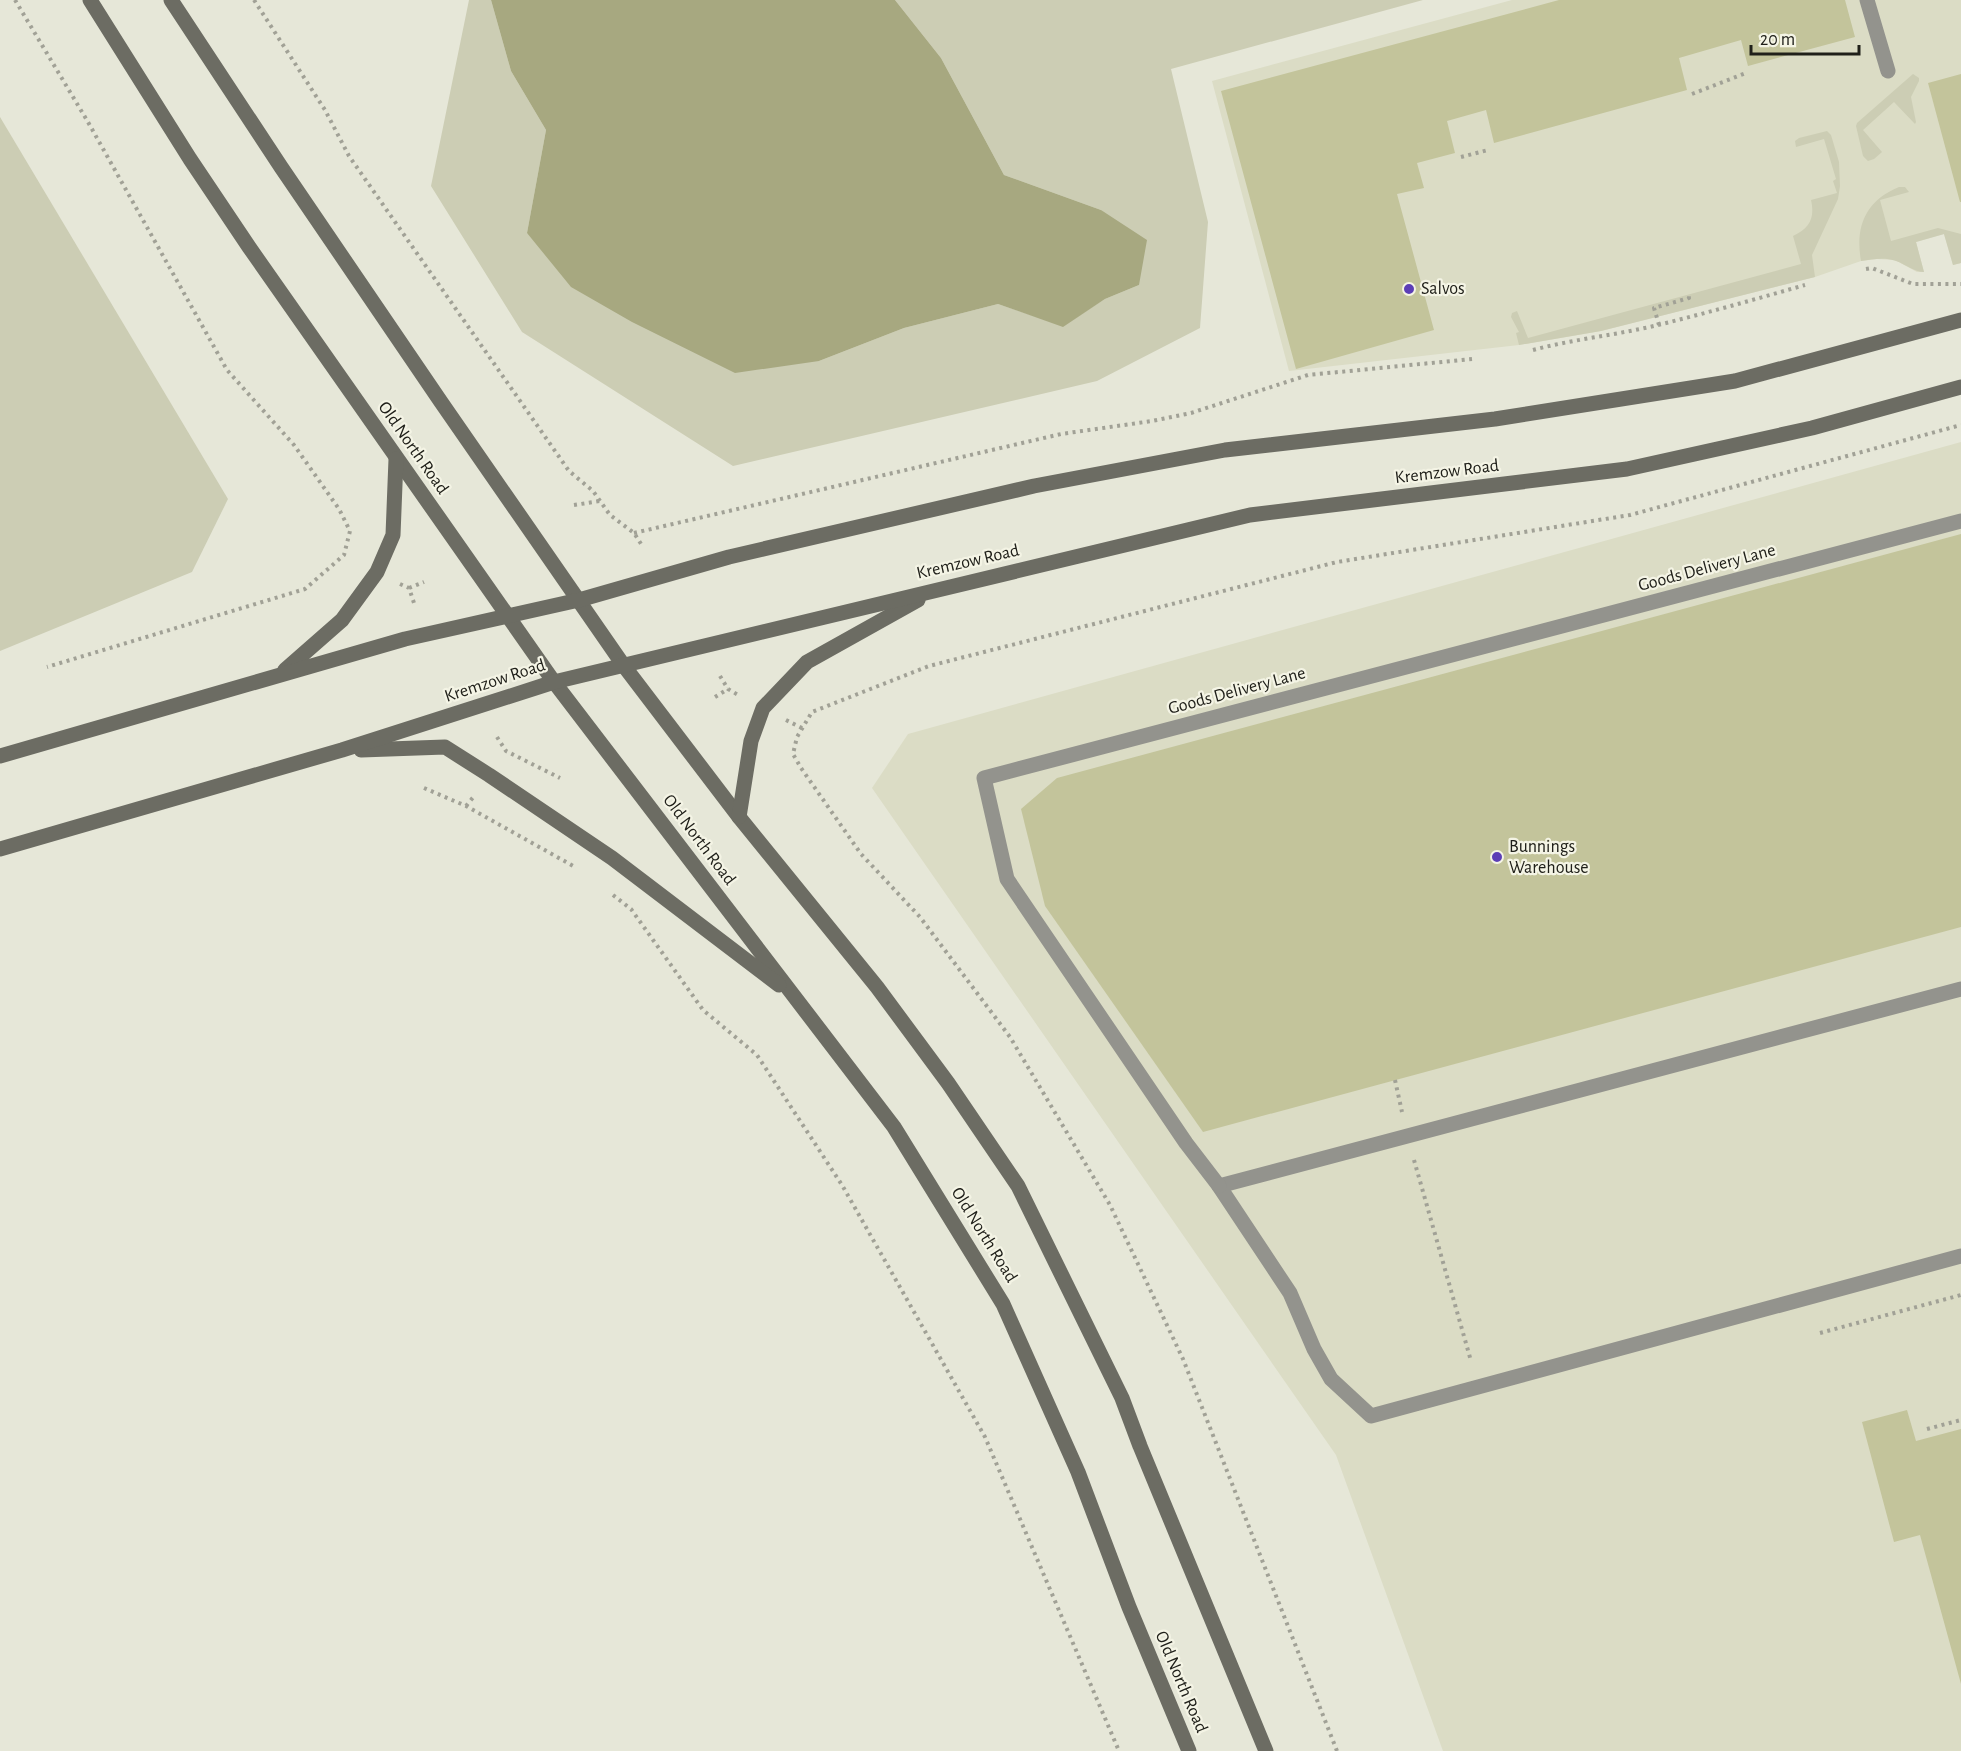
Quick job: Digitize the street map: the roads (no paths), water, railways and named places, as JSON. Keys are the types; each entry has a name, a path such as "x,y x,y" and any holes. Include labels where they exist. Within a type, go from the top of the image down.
{"main road":[{"name":"Old North Road","path":"90,0 190,159 396,459 554,682 894,1127 1003,1304 1078,1472 1129,1607 1189,1751"},
{"path":"171,0 441,402 624,666 739,817 877,987 948,1083 1018,1186 1122,1398 1266,1751"},
{"path":"0,756 405,639 579,600 729,557 1034,486 1225,450 1495,420 1735,381 1961,320"},
{"name":"Kremzow Road","path":"0,849 342,750 554,682 1250,515 1627,469 1812,428 1961,387"},
{"path":"280,674 342,620 377,572 393,535 396,459"},
{"path":"739,817 751,741 763,708 807,663 937,590"},
{"path":"342,750 445,747 612,858 796,998"}],"lane":[{"path":"1867,0 1888,71"},
{"name":"Goods Delivery Lane","path":"1219,1186 1186,1143 1007,879 984,778 1961,521"},
{"path":"1961,989 1219,1186 1290,1293 1314,1349 1330,1379 1371,1416 1961,1256"}],"place":[{"name":"Salvos","path":"1409,289"},
{"name":"Bunnings Warehouse","path":"1497,857"}]}
